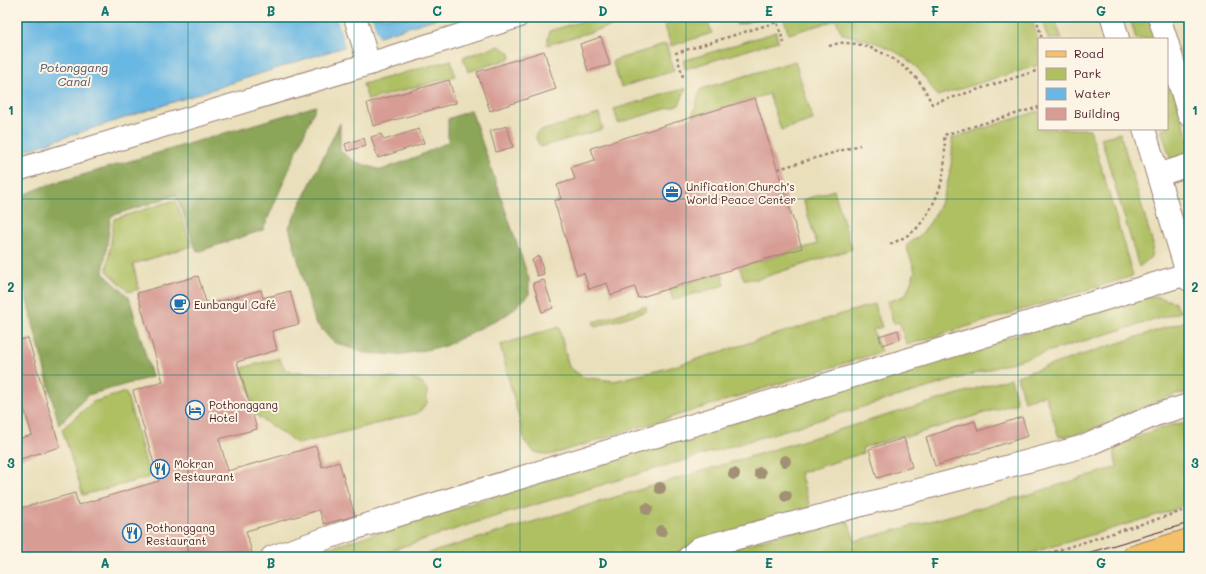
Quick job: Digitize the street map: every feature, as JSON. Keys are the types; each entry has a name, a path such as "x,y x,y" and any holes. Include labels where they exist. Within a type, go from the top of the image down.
{"main road":[{"path":"1132,557 1189,540"}],"street":[{"path":"354,17 366,55"},
{"path":"17,170 366,55 517,17"},
{"path":"1112,17 1118,38"},
{"path":"1159,17 1166,38"},
{"path":"1168,45 1189,114"},
{"path":"272,557 356,528 1188,277 1144,130"},
{"path":"1158,175 1189,165"},
{"path":"689,557 699,548 1085,446 1155,415 1189,406"}],"path":[{"path":"1036,17 1042,38"},
{"path":"683,77 676,54 777,22 785,46"},
{"path":"829,46 843,42 861,45 881,52 902,65 918,80 932,104 1038,70"},
{"path":"890,244 904,238 918,228 931,208 944,172 944,135 1038,107"},
{"path":"778,170 860,145"},
{"path":"1036,557 1189,509"}],"green space":[{"path":"597,17 627,17 628,21 547,45 549,31"},
{"path":"671,17 727,17 708,22 712,33 671,46 663,19"},
{"path":"735,17 764,17 737,25"},
{"path":"783,17 1031,17 1038,41 1038,65 937,96 923,75 907,59 887,47 865,39 842,34 836,20 789,34"},
{"path":"1041,17 1054,17 1062,38 1048,38"},
{"path":"1130,17 1152,17 1159,38 1136,38"},
{"path":"776,32 778,41 685,69 683,61"},
{"path":"666,44 674,71 621,87 612,61"},
{"path":"499,46 510,53 511,58 468,72 463,57"},
{"path":"451,60 455,76 368,100 363,84"},
{"path":"795,61 813,120 781,130 769,94 692,117 701,89"},
{"path":"1168,71 1189,142 1189,158 1176,161 1170,158 1161,130 1168,130"},
{"path":"686,88 679,105 618,123 614,109"},
{"path":"316,106 263,230 197,252 176,195 111,216 103,273 129,297 152,377 88,395 59,425 17,262 17,198 42,187"},
{"path":"471,110 529,279 529,295 508,314 445,346 399,355 364,353 333,342 315,322 289,227 340,123 340,151 356,162 381,170 414,158 448,142 448,119"},
{"path":"1038,111 1038,130 1090,130 1133,276 907,345 899,322 894,324 887,302 906,295 915,271 906,246 923,232 937,211 942,200 951,163 952,138"},
{"path":"599,114 603,129 540,147 536,134 540,131"},
{"path":"1120,133 1153,244 1151,257 1139,267 1101,138"},
{"path":"834,190 852,249 758,279 744,279 739,267 817,244 803,200"},
{"path":"175,200 192,246 133,264 139,289 129,292 107,271 114,219"},
{"path":"722,273 725,285 673,300 669,289"},
{"path":"1159,297 1174,302 1181,312 474,523 371,557 301,557 1137,298"},
{"path":"874,304 882,327 873,330 881,352 550,455 534,452 525,442 500,345 559,327 569,367 583,377 614,381 668,368"},
{"path":"646,306 647,311 595,327 593,322"},
{"path":"1186,321 1189,330 1189,394 1176,394 1103,425 1074,435 1059,437 1045,395 1024,401 1017,376"},
{"path":"279,358 286,371 419,380 427,390 427,403 418,413 298,444 257,416 242,368"},
{"path":"1011,378 1017,403 906,437 905,435 862,448 863,453 800,473 812,513 681,551 674,556 643,553 621,557 416,557"},
{"path":"126,392 150,477 83,495 62,429 93,402"},
{"path":"1189,422 1189,497 1184,504 1174,510 1018,557 709,557 710,555 846,516 855,541 1027,495 1117,467 1113,448 1160,429"}],"water":[{"name":"Potonggang Canal","path":"17,17 441,17 302,60 17,153"}],"pier":[{"path":"336,17 372,17 379,38 346,48"}],"building":[{"path":"601,37 610,65 588,71 580,44"},
{"path":"544,51 556,89 490,111 477,72"},
{"path":"449,80 456,103 373,126 367,103"},
{"name":"Unification Church’s World Peace Center","path":"755,98 802,248 638,298 635,287 611,295 607,283 589,289 584,273 577,275 554,201 561,199 557,185 575,179 571,167 595,160 591,148"},
{"path":"507,126 513,147 496,152 490,131"},
{"path":"419,129 424,143 378,158 371,137 381,134 384,140"},
{"path":"364,138 366,146 347,151 345,144"},
{"path":"539,256 544,274 537,276 532,260"},
{"name":"Pothonggang Hotel","path":"198,276 207,305 261,290 263,298 290,291 299,324 272,331 277,350 237,362 257,429 219,439 228,471 316,446 322,467 339,462 355,516 324,524 319,510 246,531 252,553 238,557 183,557 182,552 166,557 17,557 17,509 75,493 78,505 159,481 133,391 163,382 137,293"},
{"path":"544,280 553,308 542,312 533,283"},
{"path":"898,330 900,339 882,345 879,336"},
{"path":"28,338 60,447 17,460 17,439 32,435 17,384 17,341"},
{"path":"1022,417 1028,436 935,466 926,437 975,421 978,431"},
{"path":"904,438 912,467 877,478 869,449"}],"tram line":[{"path":"1074,557 1189,523"}],"place":[{"name":"Unification Church’s World Peace Center","path":"672,192"},
{"name":"Eunbangul Café","path":"180,304"},
{"name":"Pothonggang Hotel","path":"195,410"},
{"name":"Mokran Restaurant","path":"160,469"},
{"name":"Pothonggang Restaurant","path":"132,533"}]}
